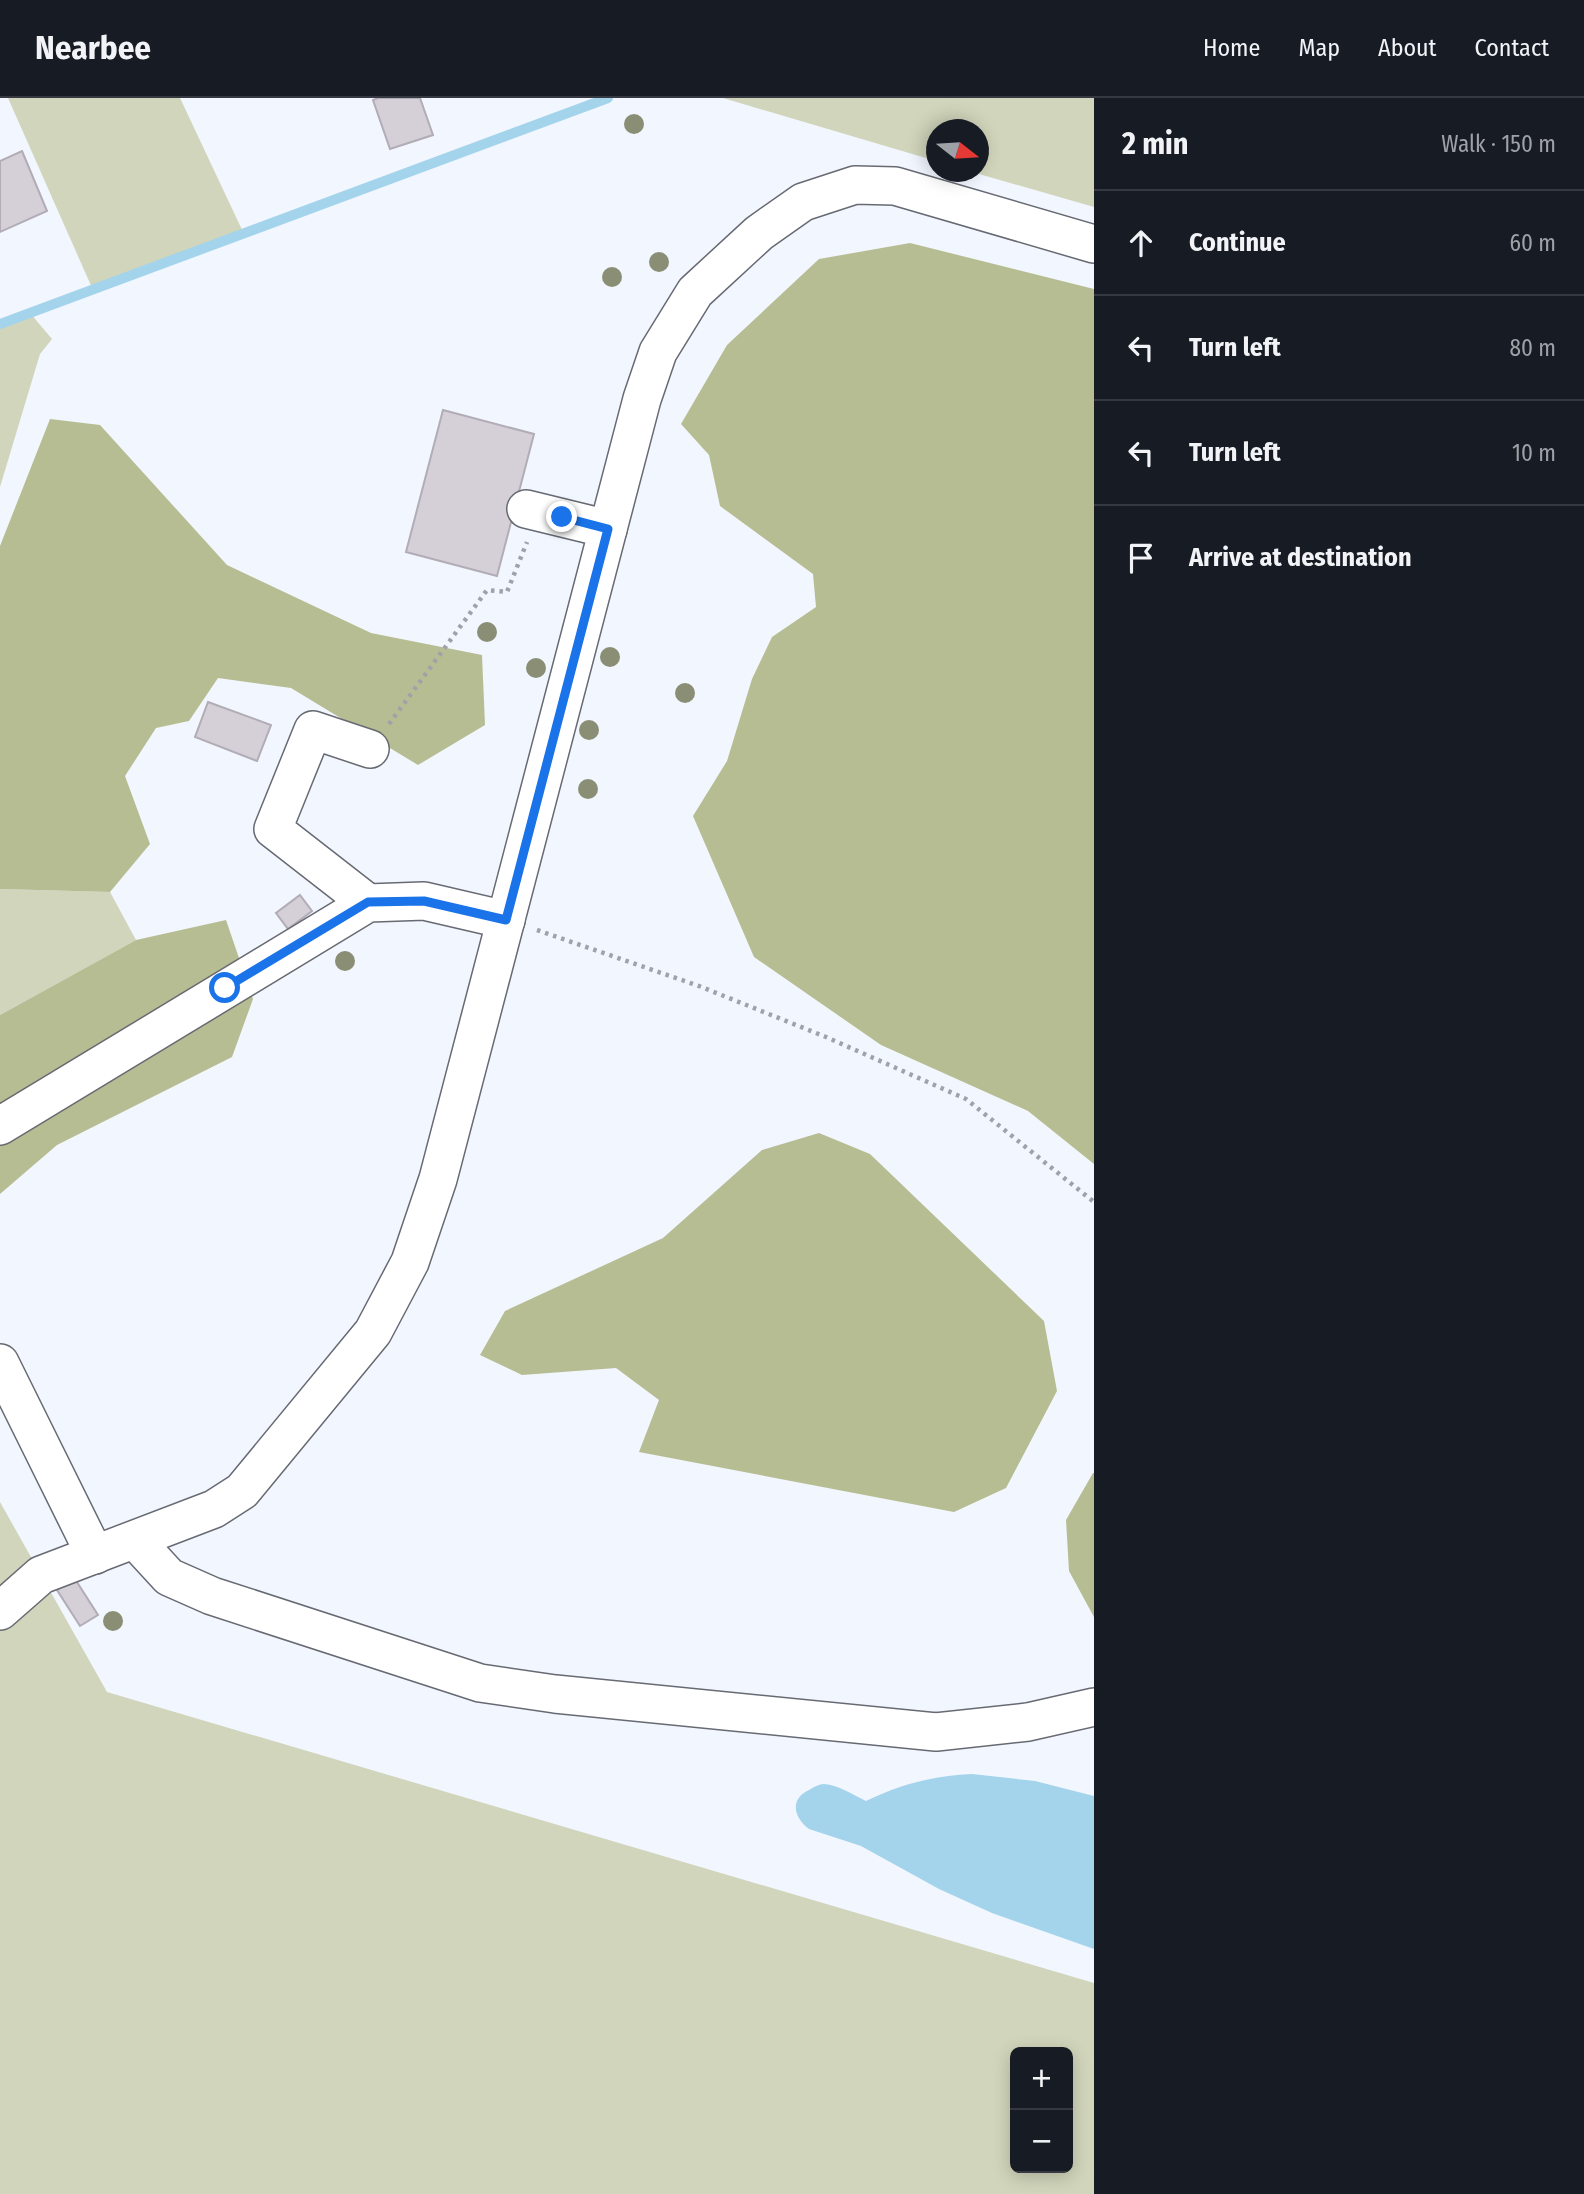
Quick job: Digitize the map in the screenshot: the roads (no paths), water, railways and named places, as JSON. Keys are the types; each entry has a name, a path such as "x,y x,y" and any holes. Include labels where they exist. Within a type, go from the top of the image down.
{"street":[{"path":"0,1611 41,1575 214,1509 242,1491 373,1332 410,1262 438,1178 642,399 658,352 695,292 759,233 803,202 855,185 895,186 1094,244"},
{"path":"532,510 608,529"},
{"path":"368,902 273,829 313,730 370,749"},
{"path":"0,1126 368,902 424,901 506,920"},
{"path":"0,1363 95,1555"},
{"path":"135,1539 169,1577 212,1596 480,1683 555,1694 936,1731 1028,1721 1094,1707"}],"water":[{"path":"972,1774 1035,1781 1094,1796 1094,1949 992,1913 939,1889 861,1846 809,1829 797,1814 798,1798 822,1784 840,1788 866,1801 918,1782"}],"waterway":[{"path":"0,324 608,98"}]}
